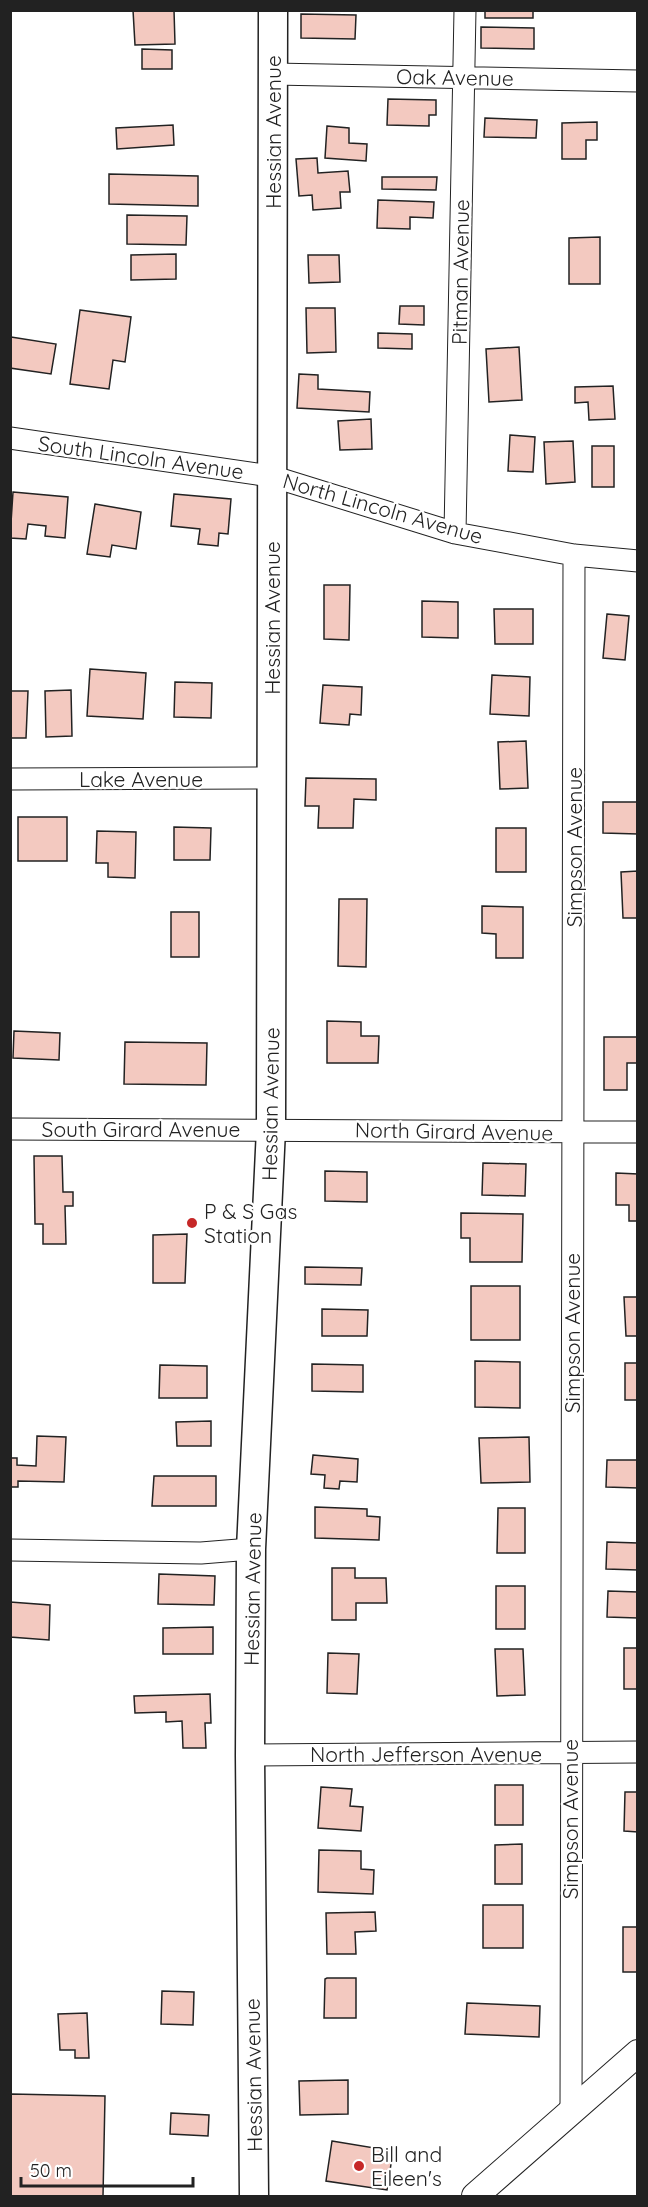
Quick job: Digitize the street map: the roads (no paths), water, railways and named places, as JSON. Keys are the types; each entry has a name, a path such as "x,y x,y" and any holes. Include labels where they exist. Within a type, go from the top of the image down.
{"main road":[{"name":"Hessian Avenue","path":"254,2196 250,1755 252,1549 271,1129 273,10"}],"street":[{"name":"Pitman Avenue","path":"455,533 465,10"},
{"name":"Oak Avenue","path":"273,74 638,81"},
{"name":"South Lincoln Avenue","path":"10,438 272,476"},
{"name":"North Lincoln Avenue","path":"272,476 455,533 574,555 638,561"},
{"name":"Simpson Avenue","path":"571,2111 574,555"},
{"name":"Lake Avenue","path":"10,779 272,778"},
{"name":"South Girard Avenue","path":"10,1129 271,1129"},
{"name":"North Girard Avenue","path":"271,1129 638,1132"},
{"path":"10,1550 201,1552 252,1549"},
{"name":"North Jefferson Avenue","path":"250,1755 638,1752"},
{"path":"475,2196 638,2053"}],"place":[{"name":"P & S Gas Station","path":"192,1223"},
{"name":"Bill and Eileen's","path":"359,2166"}]}
